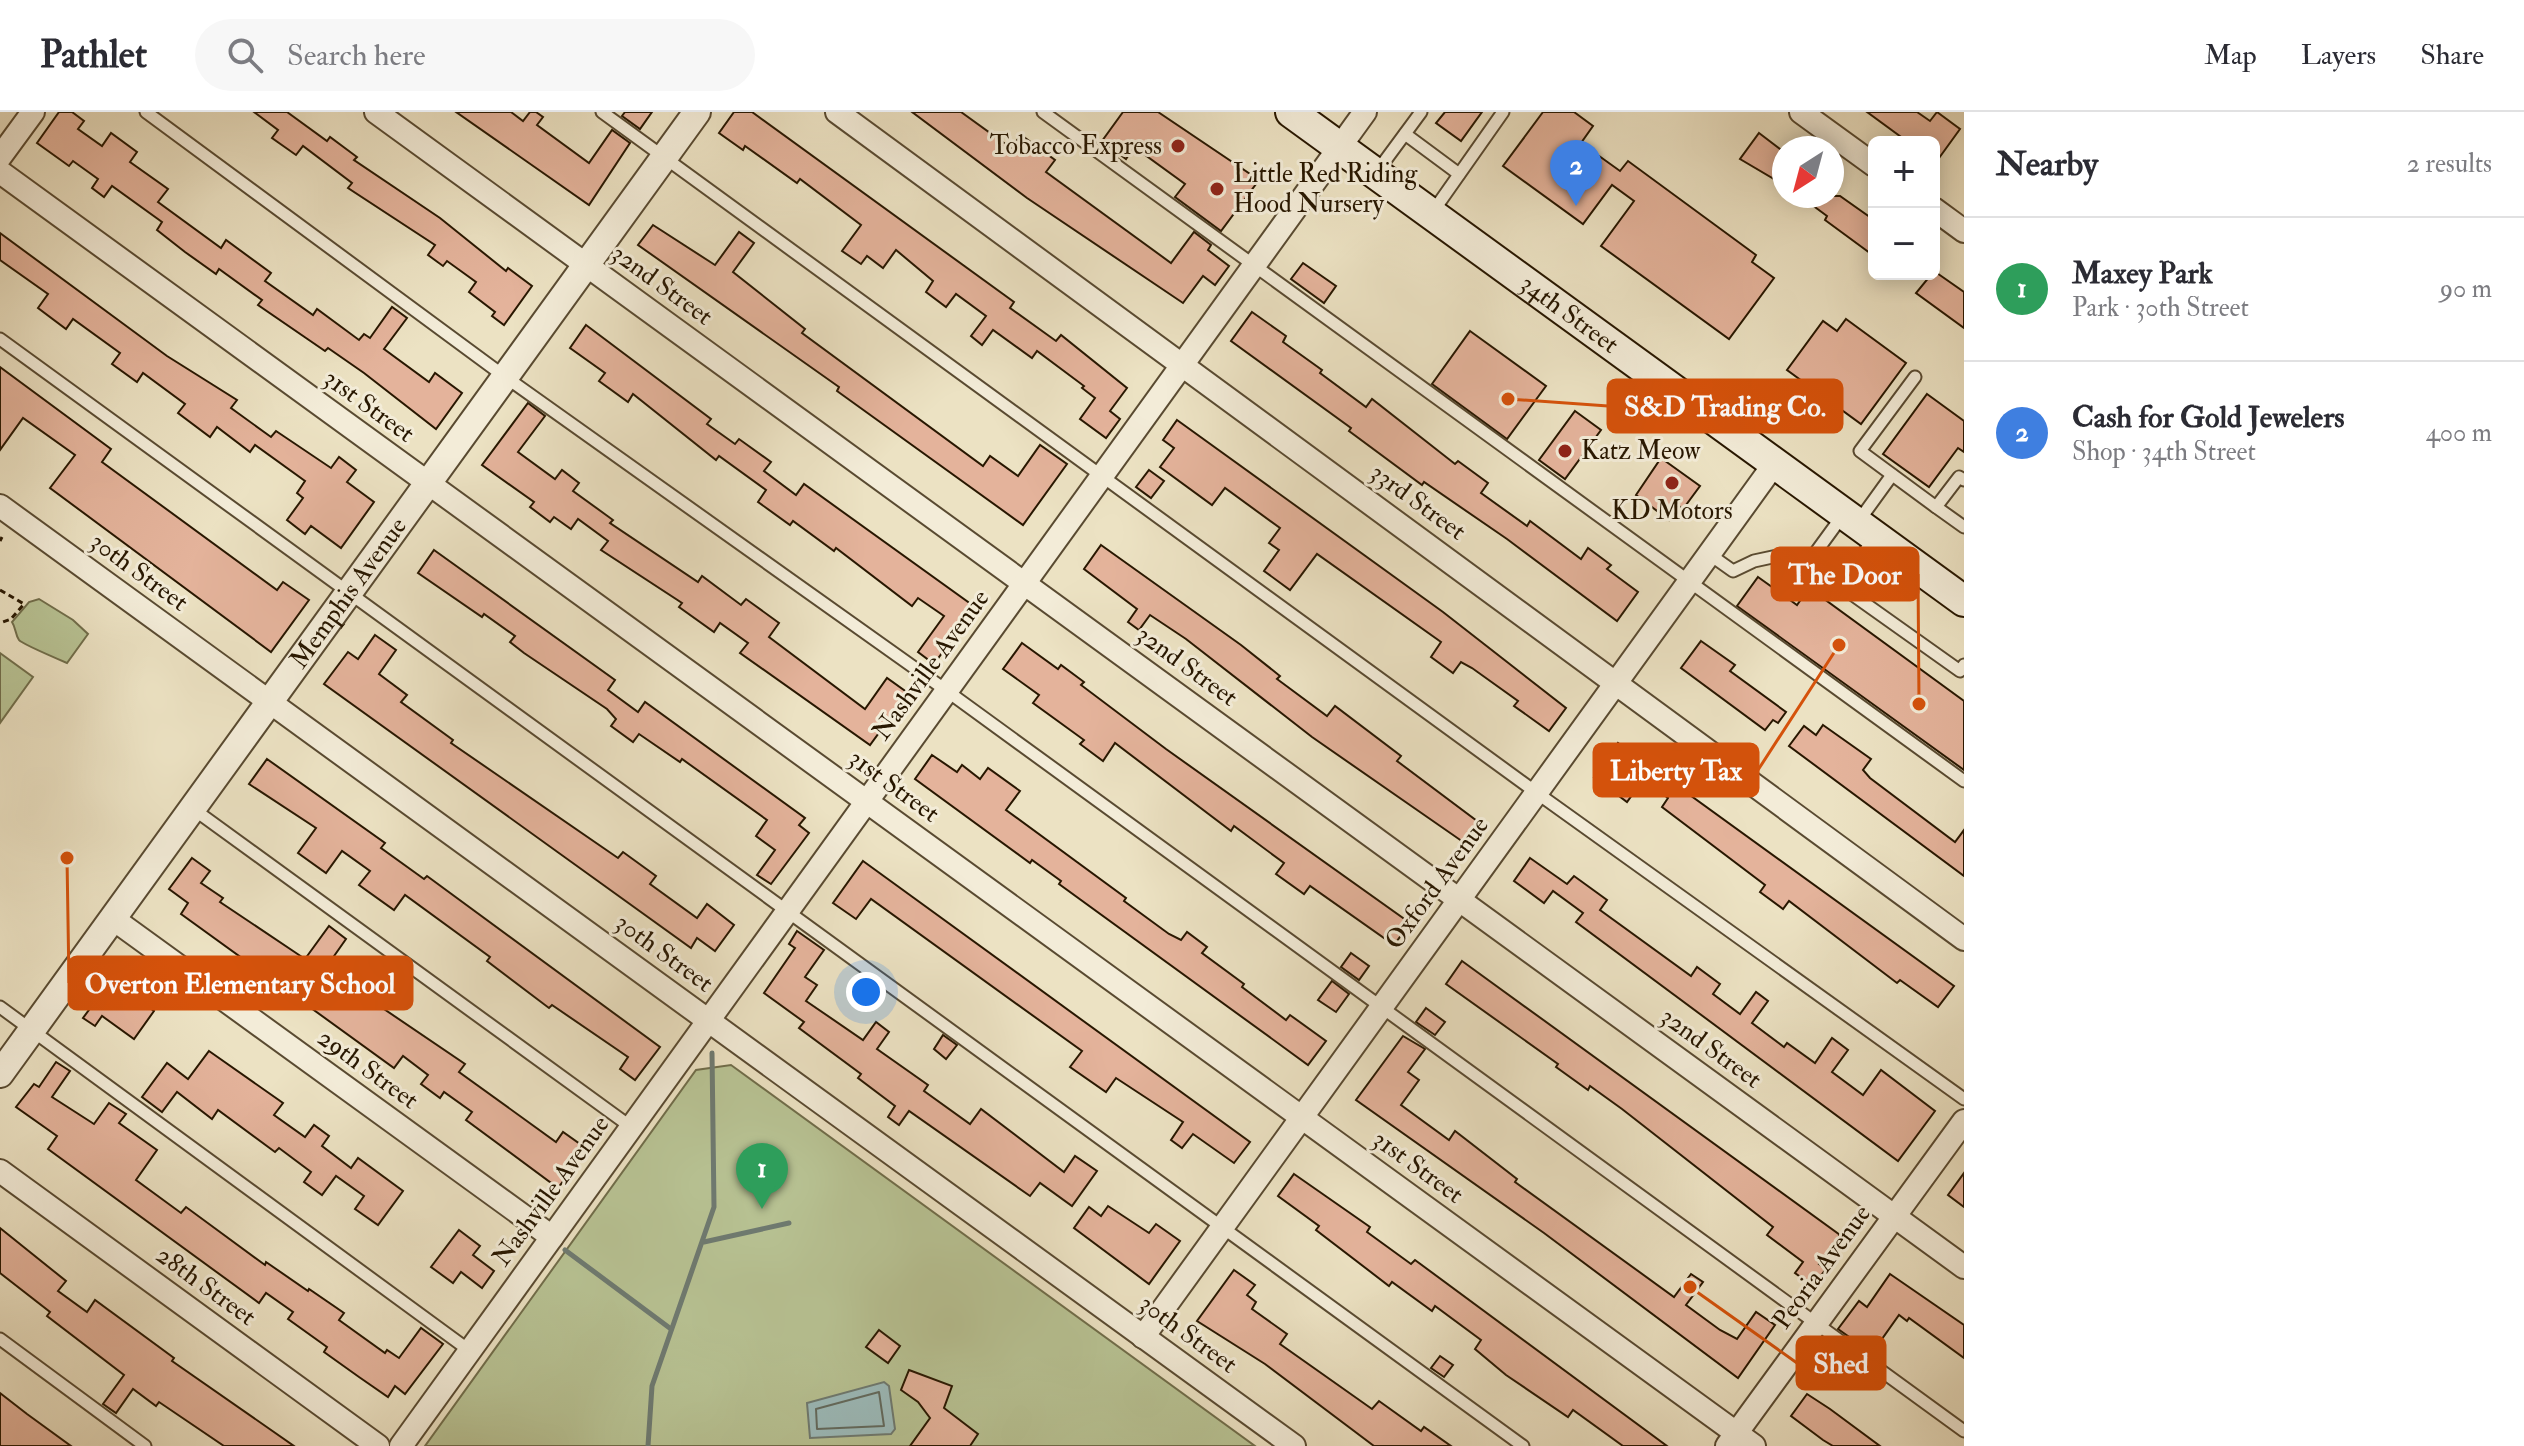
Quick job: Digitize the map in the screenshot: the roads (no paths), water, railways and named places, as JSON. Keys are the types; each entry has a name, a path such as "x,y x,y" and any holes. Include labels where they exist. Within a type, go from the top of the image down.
{"main road":[{"name":"34th Street","path":"1291,112 1964,601"}],"street":[{"path":"0,157 33,112"},
{"name":"32nd Street","path":"376,112 1964,1267"},
{"name":"Memphis Avenue","path":"0,1074 268,700 697,112"},
{"name":"33rd Street","path":"837,112 1184,363 1964,939"},
{"name":"Nashville Avenue","path":"401,1446 1365,112"},
{"path":"1801,112 1868,161"},
{"name":"31st Street","path":"0,172 1302,1117 1739,1442"},
{"path":"1940,213 1964,231"},
{"name":"Oxford Avenue","path":"1143,1337 1775,463"},
{"name":"30th Street","path":"0,506 1294,1446"},
{"name":"29th Street","path":"112,918 552,1237"},
{"name":"Peoria Avenue","path":"1739,1442 1816,1323 1964,1121"},
{"name":"28th Street","path":"0,1171 378,1446"}],"lane":[{"path":"146,112 504,376 947,691 1964,1431"},
{"path":"602,112 1537,793 1964,1099"},
{"path":"1043,112 1964,781"},
{"path":"1375,173 1421,112"},
{"path":"1431,214 1503,112"},
{"path":"1405,134 1459,174"},
{"path":"0,339 1523,1446"},
{"path":"1915,377 1860,451 1964,527"},
{"path":"1841,586 1859,524 1892,475"},
{"path":"1936,507 1959,477 1964,480"},
{"path":"1808,563 1859,524"},
{"path":"1709,554 1733,571 1754,561 1782,555 1808,563 1963,670"},
{"path":"191,807 631,1127"},
{"path":"0,1007 470,1351"},
{"path":"0,1339 145,1446"}],"water":[{"path":"884,1382 889,1386 895,1429 891,1434 810,1438 807,1403"}],"waterway":[{"path":"648,1446 652,1386 714,1207 712,1053"},
{"path":"704,1242 789,1223"},
{"path":"565,1250 671,1329"}],"place":[{"name":"Tobacco Express","path":"1178,146"},
{"name":"Little Red Riding Hood Nursery","path":"1217,189"},
{"name":"Cash for Gold Jewelers","path":"1576,206"},
{"name":"S&D Trading Co.","path":"1508,399"},
{"name":"Katz Meow","path":"1565,451"},
{"name":"KD Motors","path":"1672,483"},
{"name":"Liberty Tax","path":"1839,645"},
{"name":"The Door","path":"1919,704"},
{"name":"Overton Elementary School","path":"67,858"},
{"name":"Maxey Park","path":"762,1209"},
{"name":"Shed","path":"1690,1287"}]}
